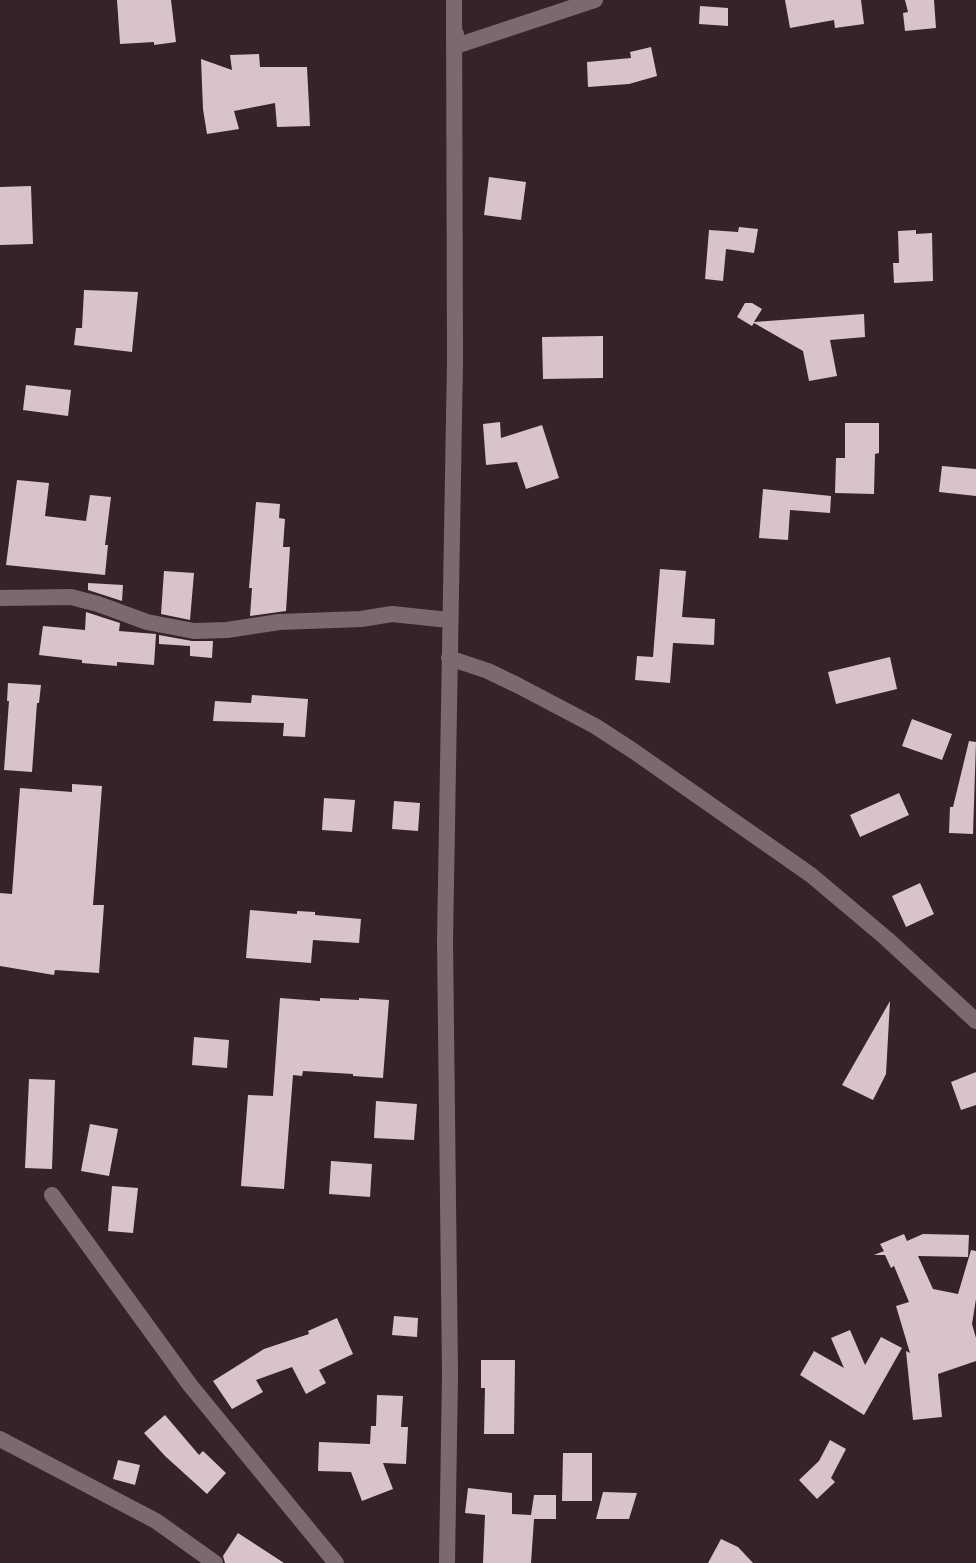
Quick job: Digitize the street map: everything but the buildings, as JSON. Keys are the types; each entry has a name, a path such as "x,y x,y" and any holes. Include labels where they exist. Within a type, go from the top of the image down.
{"street":[{"path":"455,0 456,46 595,0"},
{"path":"447,1563 450,1374 445,940 455,360 455,0"},
{"path":"0,598 71,597 147,622 194,631 226,630 279,622 351,620 392,614 450,620"},
{"path":"449,658 488,671 519,686 595,726 632,750 811,875 887,939 976,1021"},
{"path":"51,1195 190,1385 330,1561"},
{"path":"0,1439 156,1521 215,1563"}]}
